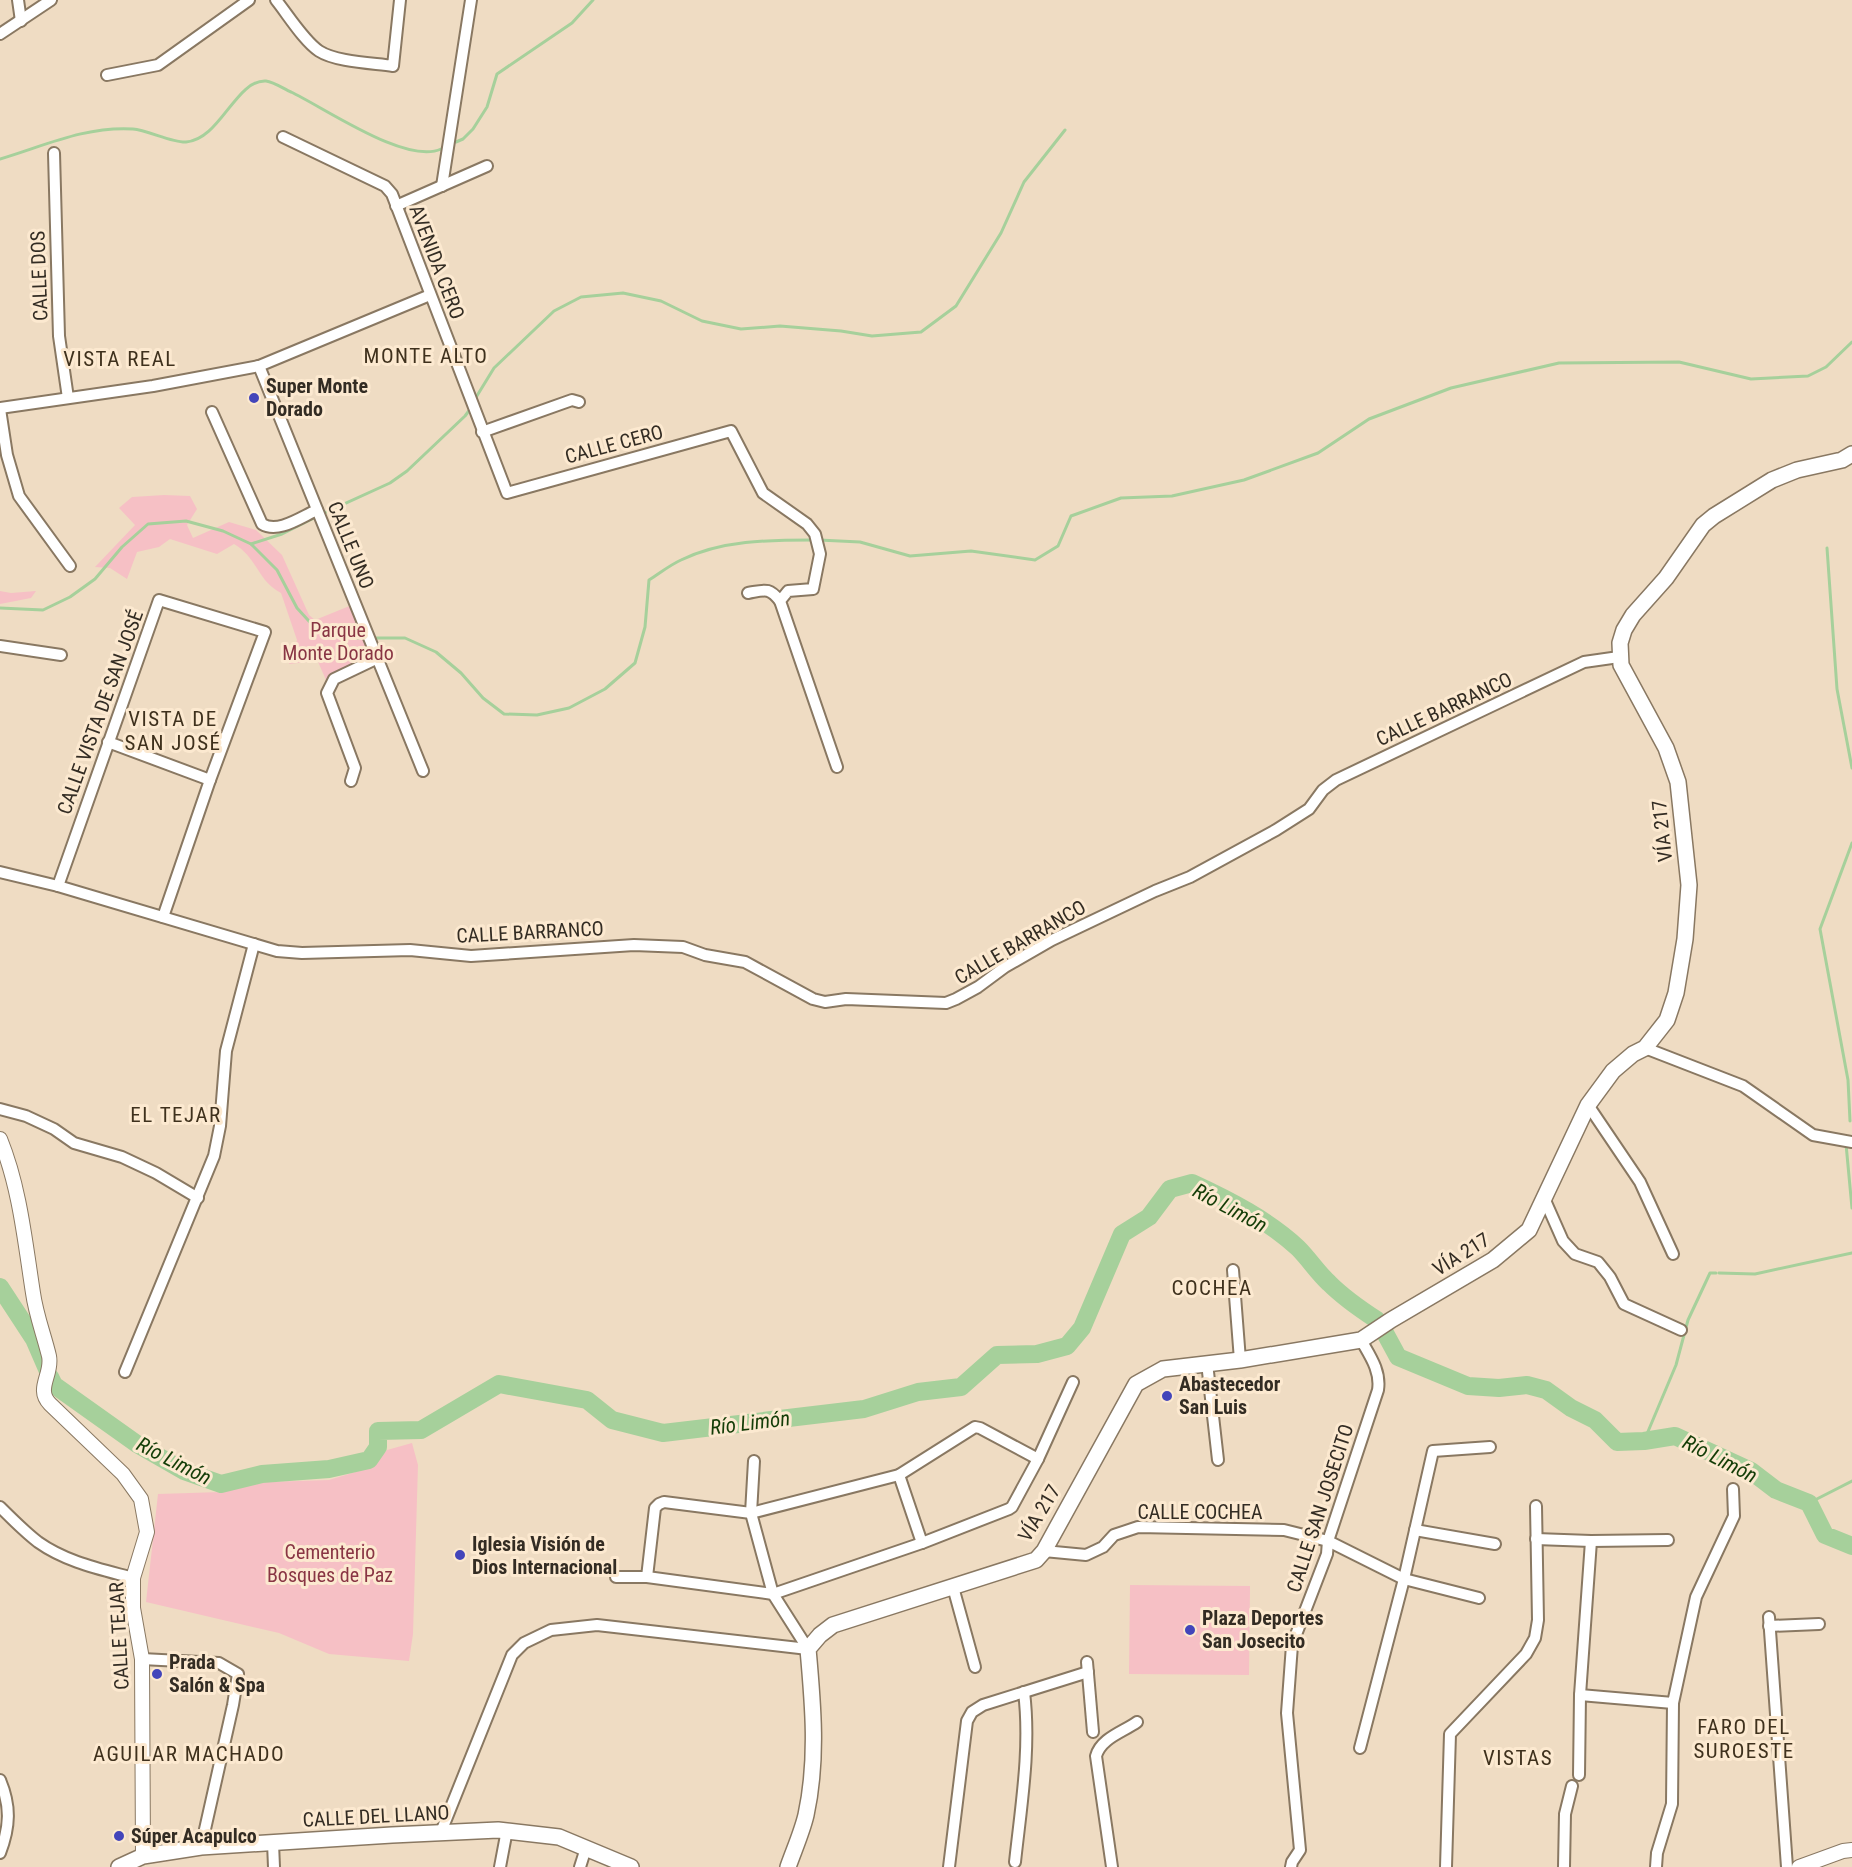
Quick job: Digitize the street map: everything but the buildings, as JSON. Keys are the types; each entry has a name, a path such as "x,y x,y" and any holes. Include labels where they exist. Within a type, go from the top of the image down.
{"main road":[{"path":"1619,657 1620,642 1633,615 1666,578 1703,525 1772,480 1797,470 1842,460 1852,454"},
{"name":"VÍA 217","path":"808,1649 833,1625 1036,1560 1044,1551 1136,1384 1162,1370 1361,1340 1493,1260 1514,1245 1529,1230 1588,1105 1613,1071 1633,1054 1645,1048 1667,1020 1676,993 1685,939 1689,885 1678,782 1666,748 1630,683 1619,657"},
{"path":"788,1867 806,1815 813,1765 814,1716 808,1649"},
{"name":"CALLE DEL LLANO","path":"120,1867 143,1856 201,1847 507,1830 559,1837 631,1867"}],"street":[{"path":"18,0 21,21"},
{"path":"0,34 51,0"},
{"path":"107,75 158,65 249,0"},
{"path":"276,0 320,52 330,56 393,66 400,0"},
{"path":"442,186 471,0"},
{"name":"AVENIDA CERO","path":"282,137 385,186 392,194 507,493"},
{"name":"CALLE DOS","path":"54,153 59,336 68,398"},
{"path":"396,206 488,166"},
{"path":"70,566 19,496 7,456 0,409 153,386 259,366 430,295"},
{"name":"CALLE UNO","path":"259,366 423,771"},
{"path":"482,432 572,400 579,402"},
{"path":"212,412 262,524 268,528 276,528 317,510"},
{"name":"CALLE CERO","path":"507,493 731,431 763,493 807,524 818,540 820,554 813,589 788,591 780,601"},
{"path":"748,593 766,590 772,592 780,601 837,767"},
{"name":"CALLE VISTA DE SAN JOSÉ","path":"58,886 159,600 264,632 163,917"},
{"path":"0,646 61,655"},
{"name":"CALLE BARRANCO","path":"0,872 58,886 277,951 302,953 410,950 471,956 634,945 683,947 705,955 745,962 813,999 825,1002 846,999 946,1003 978,987 1052,940 1190,877 1238,852 1309,809 1323,790 1336,780 1584,662 1619,657"},
{"path":"351,781 355,768 327,693 334,679 378,658"},
{"path":"108,742 210,780"},
{"path":"125,1372 214,1156 220,1126 226,1051 254,944"},
{"path":"1645,1048 1743,1086 1813,1135 1852,1142"},
{"path":"1588,1105 1640,1182 1672,1254"},
{"path":"0,1109 26,1116 74,1143 122,1157 156,1173 198,1198"},
{"name":"CALLE TEJAR","path":"0,1139 14,1185 27,1248 33,1295 50,1360 49,1372 43,1386 44,1396 123,1474 141,1499 147,1532 133,1578 133,1608 142,1659 143,1856"},
{"path":"1544,1198 1563,1241 1575,1254 1598,1262 1610,1277 1624,1304 1681,1330"},
{"path":"1233,1270 1240,1360"},
{"name":"CALLE SAN JOSECITO","path":"1291,1867 1300,1850 1287,1713 1292,1645 1327,1554 1328,1541 1378,1390 1379,1381 1376,1369 1361,1340"},
{"path":"1207,1363 1218,1460"},
{"path":"616,1577 646,1577 773,1594 922,1543 1012,1507 1038,1459 1073,1382"},
{"path":"646,1577 655,1508 664,1502 752,1513 899,1475 975,1428 980,1428 1038,1459"},
{"path":"1360,1748 1404,1579 1433,1451 1490,1447"},
{"path":"754,1461 752,1513 773,1594 808,1649"},
{"path":"899,1475 922,1543"},
{"path":"1656,1867 1659,1845 1672,1804 1674,1704 1696,1597 1734,1516 1733,1489"},
{"path":"1446,1867 1450,1734 1526,1654 1535,1638 1538,1620 1536,1506"},
{"path":"0,1508 38,1542 63,1557 133,1578"},
{"name":"CALLE COCHEA","path":"1044,1551 1086,1556 1103,1547 1113,1535 1138,1527 1284,1530 1328,1541 1404,1579 1479,1598"},
{"path":"1415,1530 1495,1544"},
{"path":"1536,1539 1668,1540"},
{"path":"1579,1775 1580,1695 1591,1541"},
{"path":"953,1587 975,1667"},
{"path":"1786,1867 1769,1622 1819,1624"},
{"path":"441,1832 513,1654 524,1643 551,1630 597,1625 808,1649"},
{"path":"142,1659 219,1663 238,1674 201,1847"},
{"path":"949,1867 967,1721 972,1712 983,1705 1087,1667 1093,1732"},
{"path":"1015,1862 1027,1748 1027,1716 1023,1692"},
{"path":"1580,1695 1674,1704"},
{"path":"1112,1867 1096,1756 1098,1748 1107,1740 1137,1722"},
{"path":"0,1780 8,1802 8,1820 0,1852"},
{"path":"1564,1867 1565,1814 1572,1786"},
{"path":"501,1867 507,1830"},
{"path":"273,1843 274,1867"},
{"path":"580,1867 586,1848"},
{"path":"1798,1867 1842,1851 1852,1850"}],"green space":[{"name":"Parque Monte Dorado","path":"190,496 197,509 187,525 193,538 229,522 256,530 282,555 309,615 315,620 352,605 371,655 368,660 326,680 315,655 307,662 289,664 297,640 281,593 267,582 248,556 234,544 217,554 170,539 159,547 137,552 127,579 110,568 95,567 135,525 119,508 132,497"},
{"path":"0,591 11,593 36,591 31,598 0,604"},
{"name":"Cementerio Bosques de Paz","path":"412,1443 418,1465 413,1634 409,1661 329,1654 279,1633 146,1602 158,1494 221,1492 267,1482 329,1480 372,1467 387,1450"},
{"name":"Plaza Deportes San Josecito","path":"1130,1585 1250,1586 1249,1675 1129,1674"}],"waterway":[{"path":"456,142 463,139 473,129 487,107 497,74 572,23 593,0"},
{"path":"0,159 65,138 115,129 133,129 181,142 198,139 209,131 246,89 255,83 266,81 387,142 426,152 441,149"},
{"path":"475,399 494,368 554,311 581,297 623,293 661,301 702,321 741,329 780,326 872,336 921,332 956,306 1001,233 1024,182 1065,130"},
{"path":"819,540 860,542 910,556 971,551 1035,560 1058,546 1071,516 1121,498 1172,496 1244,480 1318,453 1369,419 1451,388 1559,363 1679,362 1751,379 1808,376 1826,367 1852,342"},
{"path":"322,514 390,483 407,471 471,408"},
{"path":"251,544 282,534 316,517"},
{"path":"0,608 43,610 70,597 95,579 122,547 148,524 186,521 223,531 251,544 277,570 297,608 318,631 356,638 405,638 436,652 461,673 483,698 504,714 537,715 569,708 605,689 635,663 645,627 649,580 669,567 713,548 746,542 813,540"},
{"path":"1827,548 1837,689 1852,768"},
{"path":"1850,1121 1848,1080 1820,929 1852,843"},
{"path":"1846,1144 1852,1208"},
{"name":"Río Limón","path":"50,1377 54,1385 137,1444 184,1471 221,1484 262,1474 329,1469 369,1460 378,1447 378,1431 421,1430 499,1384 587,1400 612,1420 663,1433 864,1409 918,1392 961,1387 997,1355 1037,1354 1067,1346 1082,1328 1122,1234 1149,1217 1170,1189 1192,1183 1274,1228 1298,1248 1334,1288 1377,1320"},
{"path":"1719,1273 1755,1274 1852,1253"},
{"path":"1644,1441 1676,1365 1688,1320 1710,1273 1716,1273"},
{"name":"Río Limón","path":"0,1287 34,1339 47,1369"},
{"name":"Río Limón","path":"1385,1333 1398,1357 1468,1386 1499,1388 1527,1385 1546,1390 1571,1408 1595,1420 1617,1442 1675,1436 1751,1471 1776,1490 1809,1503 1825,1535 1852,1546"},
{"path":"1809,1503 1852,1481"}],"place":[{"name":"Super Monte Dorado","path":"254,398"},
{"name":"Abastecedor San Luis","path":"1167,1396"},
{"name":"Iglesia Visión de Dios Internacional","path":"460,1555"},
{"name":"Plaza Deportes San Josecito","path":"1190,1630"},
{"name":"Prada Salón & Spa","path":"157,1674"},
{"name":"Súper Acapulco","path":"119,1836"}],"district":[{"name":"MONTE ALTO","path":"426,356"},
{"name":"VISTA REAL","path":"120,359"},
{"name":"VISTA DE SAN JOSÉ","path":"173,731"},
{"name":"EL TEJAR","path":"176,1115"},
{"name":"COCHEA","path":"1212,1288"},
{"name":"FARO DEL SUROESTE","path":"1744,1739"},
{"name":"AGUILAR MACHADO","path":"189,1754"},
{"name":"VISTAS","path":"1518,1758"}]}
